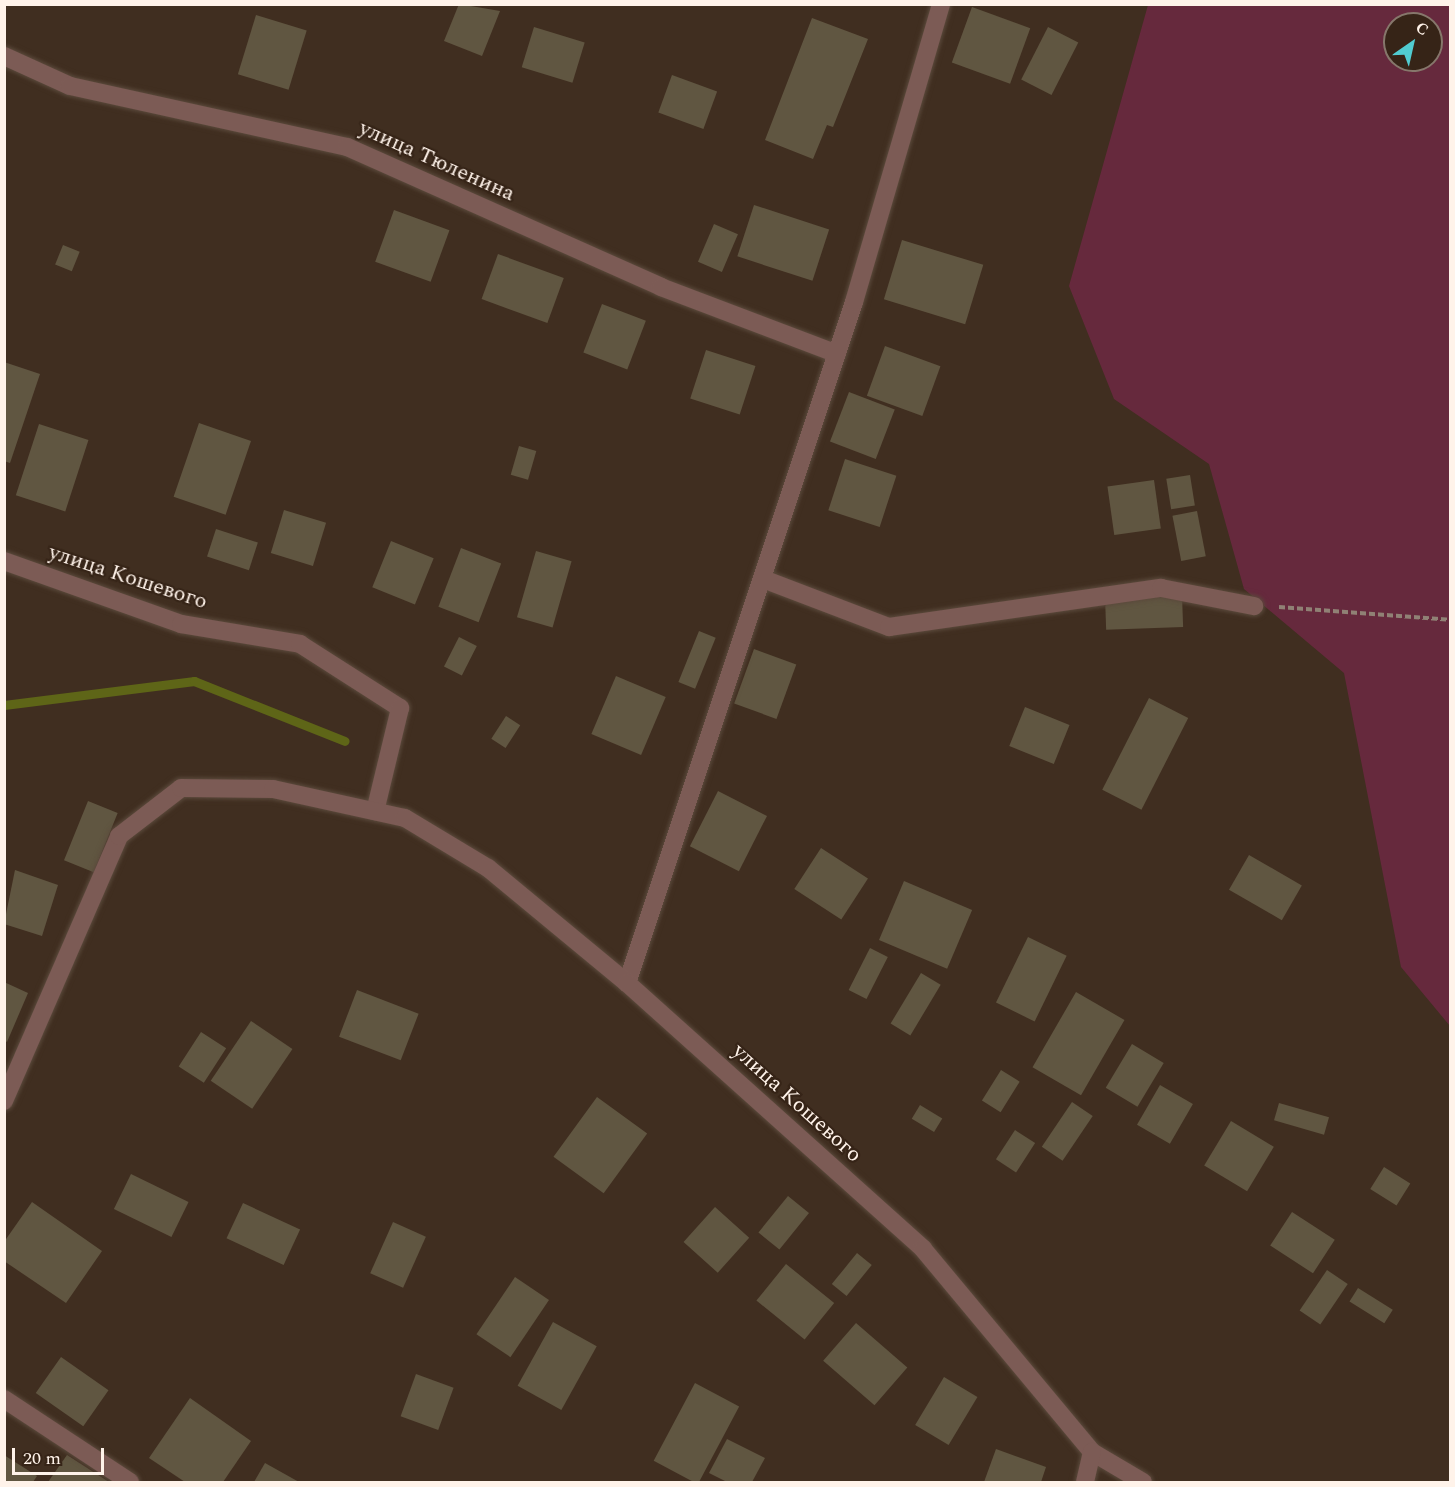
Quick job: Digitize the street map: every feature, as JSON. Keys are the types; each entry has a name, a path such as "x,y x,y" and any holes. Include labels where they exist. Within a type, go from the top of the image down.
{"street":[{"path":"627,983 837,354 941,4"},
{"name":"улица Тюленина","path":"4,56 69,86 347,147 661,287 837,354"},
{"name":"улица Кошевого","path":"4,561 181,624 300,644 400,708 375,811"},
{"path":"763,579 889,627 1161,588 1254,606"},
{"name":"улица Кошевого","path":"4,1101 119,836 181,788 273,789 405,818 488,868 627,983 923,1249 1092,1452 1143,1482"},
{"path":"4,1399 130,1482"},
{"path":"1085,1482 1092,1452"}],"path":[{"path":"1254,606 1450,620"}],"shaded area":[{"path":"1148,5 1450,5 1450,1026 1401,967 1344,673 1244,589 1209,464 1114,399 1069,286"}],"building":[{"path":"459,4 500,11 482,56 444,41"},
{"path":"972,7 1030,28 1010,84 952,62"},
{"path":"256,15 307,30 289,90 238,74"},
{"path":"812,18 868,39 833,127 827,125 813,159 765,140"},
{"path":"534,27 585,42 572,83 522,67"},
{"path":"1048,27 1078,42 1052,95 1021,80"},
{"path":"672,75 717,91 703,129 658,113"},
{"path":"754,205 829,229 812,281 737,256"},
{"path":"394,210 449,230 431,282 375,262"},
{"path":"714,224 738,234 722,272 698,262"},
{"path":"902,240 983,265 965,324 884,299"},
{"path":"63,245 80,252 72,271 55,264"},
{"path":"498,254 564,278 547,323 482,299"},
{"path":"602,304 646,321 627,369 583,353"},
{"path":"885,346 940,366 922,416 867,396"},
{"path":"706,350 755,366 740,415 690,399"},
{"path":"4,362 40,374 10,463 4,461"},
{"path":"849,392 895,410 876,459 830,441"},
{"path":"199,423 251,441 226,515 174,497"},
{"path":"39,424 88,440 65,511 16,495"},
{"path":"519,446 536,451 528,480 511,475"},
{"path":"845,459 896,476 880,527 828,510"},
{"path":"1190,475 1195,506 1171,509 1166,479"},
{"path":"1154,480 1161,529 1114,535 1107,487"},
{"path":"284,510 326,523 313,566 271,553"},
{"path":"1197,511 1206,556 1181,561 1172,516"},
{"path":"216,529 258,543 249,570 207,557"},
{"path":"391,541 434,558 415,605 372,587"},
{"path":"461,548 501,563 479,622 438,607"},
{"path":"536,551 572,561 553,628 517,617"},
{"path":"1182,595 1183,627 1106,630 1105,598"},
{"path":"699,631 716,638 695,689 678,682"},
{"path":"459,637 477,646 462,675 444,666"},
{"path":"754,649 796,664 776,719 734,704"},
{"path":"616,676 666,697 641,755 591,734"},
{"path":"1149,698 1188,718 1141,810 1102,790"},
{"path":"1025,707 1070,725 1054,764 1009,746"},
{"path":"506,716 520,725 506,748 491,739"},
{"path":"718,791 767,816 739,871 690,846"},
{"path":"88,801 118,813 94,872 64,860"},
{"path":"821,848 868,878 841,920 794,889"},
{"path":"1249,855 1302,886 1282,920 1229,890"},
{"path":"15,870 58,885 42,936 4,924"},
{"path":"904,881 972,910 947,969 879,940"},
{"path":"1028,937 1067,956 1035,1021 996,1003"},
{"path":"870,948 888,957 866,999 849,990"},
{"path":"921,973 941,985 910,1035 891,1024"},
{"path":"4,982 28,993 7,1042 4,1040"},
{"path":"357,990 419,1014 401,1060 339,1037"},
{"path":"1076,992 1124,1020 1081,1095 1032,1067"},
{"path":"251,1021 292,1049 252,1109 211,1081"},
{"path":"201,1032 226,1048 204,1083 179,1066"},
{"path":"1132,1044 1164,1063 1137,1107 1106,1088"},
{"path":"1001,1070 1020,1082 1001,1112 982,1101"},
{"path":"1160,1085 1193,1104 1170,1144 1137,1125"},
{"path":"597,1097 647,1133 604,1193 554,1157"},
{"path":"1072,1102 1093,1116 1063,1161 1042,1147"},
{"path":"1279,1103 1329,1117 1324,1135 1274,1120"},
{"path":"920,1105 942,1118 934,1132 912,1119"},
{"path":"1231,1121 1274,1147 1247,1191 1204,1166"},
{"path":"1015,1130 1035,1143 1016,1172 996,1159"},
{"path":"1384,1167 1410,1183 1397,1205 1370,1189"},
{"path":"131,1174 189,1202 171,1237 114,1209"},
{"path":"788,1196 809,1213 779,1250 758,1233"},
{"path":"32,1202 102,1251 66,1303 4,1261 4,1242"},
{"path":"243,1203 300,1230 284,1265 227,1238"},
{"path":"715,1207 749,1238 718,1273 684,1242"},
{"path":"1292,1212 1335,1240 1313,1273 1270,1246"},
{"path":"393,1222 426,1237 403,1288 370,1273"},
{"path":"857,1253 872,1265 847,1296 832,1284"},
{"path":"786,1264 834,1303 805,1340 756,1301"},
{"path":"1327,1270 1348,1284 1320,1325 1300,1311"},
{"path":"515,1277 549,1300 510,1357 476,1334"},
{"path":"1358,1288 1393,1310 1384,1323 1350,1302"},
{"path":"553,1322 597,1346 561,1410 518,1386"},
{"path":"856,1323 907,1368 875,1405 823,1361"},
{"path":"61,1357 109,1390 83,1426 36,1393"},
{"path":"416,1374 454,1388 438,1430 401,1416"},
{"path":"944,1377 977,1397 949,1445 915,1425"},
{"path":"695,1383 739,1406 699,1482 694,1482 654,1461"},
{"path":"190,1398 251,1441 223,1482 185,1482 149,1458"},
{"path":"727,1439 765,1458 752,1482 727,1482 709,1473"},
{"path":"996,1449 1046,1467 1041,1482 984,1482"},
{"path":"4,1455 37,1476 33,1482 4,1482"},
{"path":"67,1455 109,1482 48,1482"},
{"path":"265,1463 299,1482 254,1482"}],"waterway":[{"path":"4,705 194,681 345,741"}]}
